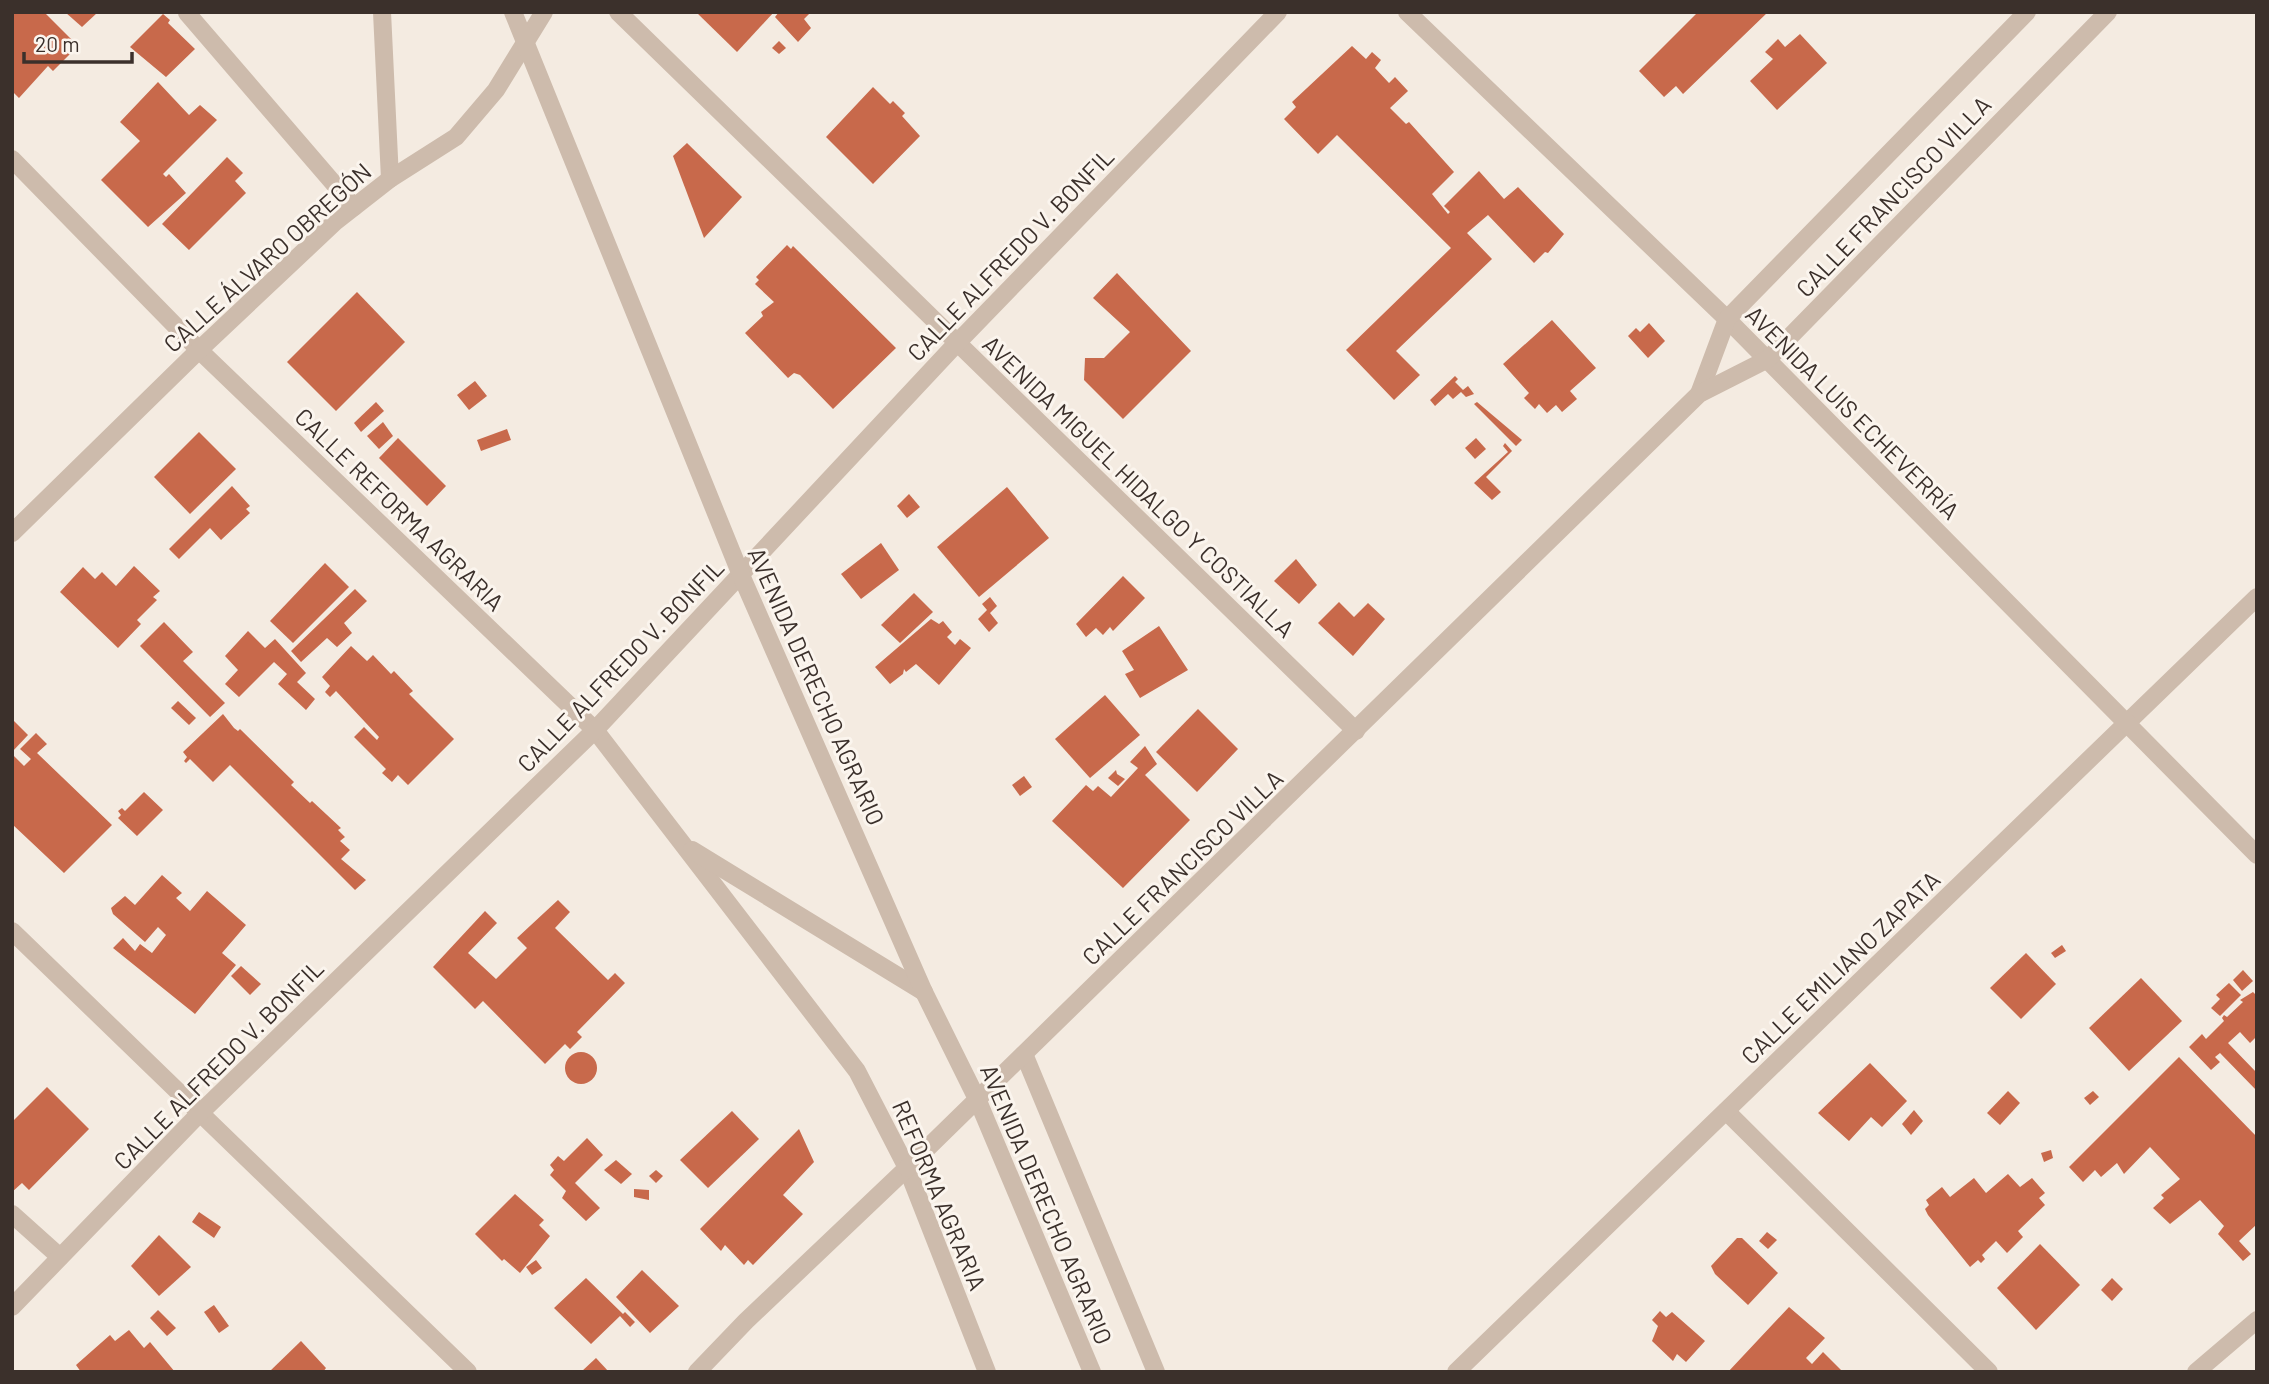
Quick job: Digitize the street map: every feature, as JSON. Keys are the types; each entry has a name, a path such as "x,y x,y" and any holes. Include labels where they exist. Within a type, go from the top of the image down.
{"street":[{"path":"382,12 390,179"},
{"name":"AVENIDA DERECHO AGRARIO","path":"513,12 741,575 924,992 978,1101 1092,1372"},
{"name":"CALLE ÁLVARO OBREGÓN","path":"12,533 199,350 354,206 390,179 456,137 496,90 544,12"},
{"name":"AVENIDA MIGUEL HIDALGO Y COSTIALLA","path":"618,12 1356,731"},
{"name":"CALLE ALFREDO V. BONFIL","path":"12,1307 200,1114 595,730 957,343 1278,12"},
{"name":"AVENIDA LUIS ECHEVERRÍA","path":"1406,12 1768,359 2257,855"},
{"name":"CALLE FRANCISCO VILLA","path":"1699,394 1727,319 2027,12"},
{"name":"CALLE FRANCISCO VILLA","path":"697,1372 746,1321 978,1101 1699,394 1768,359 2108,12"},
{"path":"187,13 354,206"},
{"name":"CALLE REFORMA AGRARIA","path":"12,159 199,350 595,730 732,912"},
{"name":"CALLE EMILIANO ZAPATA","path":"1456,1372 2257,597"},
{"path":"682,845 924,992"},
{"name":"REFORMA AGRARIA","path":"732,912 857,1071 907,1168 987,1372"},
{"path":"12,930 200,1114 440,1341 468,1372"},
{"path":"1024,1054 1156,1372"},
{"path":"1726,1111 1989,1372"},
{"path":"12,1214 60,1257"},
{"path":"2196,1372 2257,1320"}],"building":[{"path":"12,12 44,12 78,46 53,71 48,66 19,98 12,91"},
{"path":"65,12 98,12 82,27"},
{"path":"696,12 774,12 737,52"},
{"path":"779,12 811,12 804,19 811,28 798,42 775,17"},
{"path":"1698,12 1768,12 1683,94 1676,86 1664,97 1639,71"},
{"path":"163,14 170,20 168,23 195,49 166,77 130,47"},
{"path":"1800,34 1827,63 1777,110 1750,81 1773,59 1765,52 1778,39 1785,47"},
{"path":"779,41 786,48 779,54 772,48"},
{"path":"1352,46 1366,59 1372,52 1381,60 1375,68 1389,83 1395,77 1408,91 1390,108 1406,124 1409,122 1454,172 1432,194 1448,214 1450,212 1444,206 1479,171 1504,199 1518,187 1564,234 1548,253 1545,252 1534,263 1488,215 1467,233 1492,259 1396,351 1420,375 1394,400 1346,350 1451,248 1337,135 1318,154 1284,119 1296,107 1292,102"},
{"path":"158,82 189,115 200,105 217,120 163,174 166,177 169,174 186,193 148,227 101,180 140,141 120,122"},
{"path":"873,87 890,104 893,101 905,113 902,116 920,136 873,184 826,137"},
{"path":"687,143 742,197 704,238 673,156"},
{"path":"227,157 243,173 235,181 246,193 189,250 162,224"},
{"path":"787,245 791,249 793,246 896,348 833,409 800,375 794,373 788,378 745,333 763,316 761,312 774,302 755,284 759,280 756,277"},
{"path":"1117,273 1191,351 1123,419 1084,380 1085,358 1104,358 1130,332 1093,298"},
{"path":"357,292 405,342 336,411 287,362"},
{"path":"1552,320 1596,368 1570,391 1577,399 1562,412 1556,405 1547,413 1539,404 1535,409 1524,398 1529,393 1503,364"},
{"path":"1649,323 1665,341 1648,358 1628,336 1636,328 1640,332"},
{"path":"1455,376 1458,379 1455,382 1463,390 1468,386 1474,394 1466,397 1461,392 1453,399 1448,394 1435,406 1430,400"},
{"path":"475,381 487,396 469,410 457,395"},
{"path":"376,402 384,411 361,432 354,423"},
{"path":"1477,402 1522,440 1516,446 1474,404"},
{"path":"383,422 393,436 379,449 367,436"},
{"path":"507,429 511,440 481,451 477,440"},
{"path":"199,432 236,469 190,514 154,477"},
{"path":"398,438 446,486 427,506 379,458"},
{"path":"1476,438 1486,449 1475,459 1465,448"},
{"path":"1505,443 1512,451 1486,477 1501,492 1492,500 1474,483 1508,452 1503,446"},
{"path":"232,486 250,506 246,509 250,513 221,540 210,528 179,559 169,549"},
{"path":"1007,487 1049,538 979,597 937,547"},
{"path":"909,494 920,507 907,518 897,506"},
{"path":"881,543 899,570 861,599 841,574"},
{"path":"1296,559 1317,585 1299,604 1274,581"},
{"path":"325,563 349,587 293,643 270,621"},
{"path":"134,566 160,591 153,597 157,600 137,620 141,624 118,648 60,592 83,567 95,579 102,572 116,586"},
{"path":"1123,576 1145,598 1113,631 1110,627 1103,635 1096,628 1086,637 1076,624"},
{"path":"355,589 367,601 344,623 352,633 337,647 327,638 301,662 291,651"},
{"path":"914,593 933,612 900,643 881,625"},
{"path":"990,597 997,606 990,613 998,623 989,632 978,619 987,610 982,604"},
{"path":"1339,602 1354,617 1368,603 1385,619 1353,656 1318,623"},
{"path":"931,619 939,624 943,621 952,632 947,637 955,645 960,639 971,648 939,685 916,664 906,672 904,669 903,674 890,684 875,667"},
{"path":"164,622 193,652 183,661 225,703 210,717 140,646"},
{"path":"1159,626 1188,670 1140,698 1125,674 1134,670 1122,651"},
{"path":"248,631 265,648 275,639 306,673 297,682 315,699 306,710 278,684 287,674 274,662 239,697 225,684 238,670 225,656"},
{"path":"351,646 367,661 373,655 391,674 394,671 413,691 409,694 454,739 408,785 398,775 392,782 382,773 386,769 354,737 364,727 377,740 379,737 336,691 330,697 325,692 330,686 322,677"},
{"path":"1105,695 1140,735 1090,778 1055,739"},
{"path":"178,701 196,718 189,725 171,708"},
{"path":"1198,709 1238,749 1197,792 1156,752"},
{"path":"223,714 234,728 238,731 240,729 294,782 291,785 341,828 338,830 345,837 340,841 350,850 341,859 366,880 355,890 230,765 213,782 190,759 186,763 184,761 187,757 183,752"},
{"path":"12,719 28,735 12,752"},
{"path":"36,733 47,744 37,753 112,825 64,873 12,824 12,754 24,766 31,759 20,749"},
{"path":"1145,746 1157,764 1145,775 1190,820 1123,888 1052,821 1086,785 1093,791 1098,786 1111,797 1138,768 1130,762"},
{"path":"1116,770 1117,774 1125,779 1118,786 1108,778"},
{"path":"1024,776 1032,787 1020,796 1012,785"},
{"path":"144,792 163,810 137,836 118,818 121,815 118,811 122,808 125,811"},
{"path":"162,875 182,893 176,898 190,911 207,891 246,925 222,953 236,965 195,1014 113,948 123,938 135,951 140,944 152,953 166,935 158,927 145,942 113,914 111,908 125,896 135,905"},
{"path":"558,900 570,912 555,928 608,980 615,973 625,983 577,1032 582,1037 570,1049 565,1044 545,1064 483,1001 475,1009 433,967 485,911 497,923 468,953 496,979 527,948 517,938"},
{"path":"2062,945 2066,951 2055,958 2051,953"},
{"path":"2026,953 2056,984 2021,1019 1990,988"},
{"path":"241,966 261,984 250,995 231,976"},
{"path":"2243,970 2253,981 2242,991 2233,980"},
{"path":"2141,978 2182,1021 2129,1071 2089,1028"},
{"path":"2229,983 2241,995 2220,1016 2211,1008 2220,999 2216,995"},
{"path":"2253,992 2257,996 2257,1036 2250,1043 2240,1032 2228,1043 2257,1073 2257,1091 2220,1053 2215,1057 2220,1062 2211,1070 2189,1047 2202,1034 2206,1039 2224,1021 2224,1015 2227,1017 2243,1002 2240,1000"},
{"path":"581,1052 592,1057 597,1068 592,1079 581,1084 570,1079 565,1068 570,1057"},
{"path":"2179,1057 2257,1137 2257,1224 2239,1241 2251,1254 2243,1261 2218,1234 2224,1226 2200,1200 2170,1224 2153,1208 2164,1198 2161,1195 2180,1179 2150,1147 2124,1174 2117,1163 2101,1177 2095,1170 2083,1182 2069,1167"},
{"path":"1870,1063 1907,1101 1882,1127 1871,1117 1849,1141 1818,1113"},
{"path":"47,1087 89,1129 29,1190 22,1183 12,1192 12,1122"},
{"path":"2008,1091 2020,1103 2000,1125 1987,1113"},
{"path":"2093,1091 2099,1097 2090,1105 2084,1098"},
{"path":"1914,1110 1923,1121 1911,1135 1902,1124"},
{"path":"732,1111 759,1139 708,1188 680,1160"},
{"path":"799,1129 814,1162 783,1195 803,1214 753,1265 748,1260 744,1265 725,1245 721,1251 700,1229"},
{"path":"587,1138 603,1155 575,1183 600,1208 586,1221 562,1198 566,1191 550,1175 554,1170 550,1165 558,1156 564,1161"},
{"path":"2051,1150 2053,1158 2044,1162 2041,1153"},
{"path":"616,1160 632,1174 621,1184 604,1170"},
{"path":"656,1170 663,1176 656,1183 649,1176"},
{"path":"2008,1174 2020,1187 2032,1178 2045,1193 2039,1198 2045,1205 2018,1231 2023,1237 2007,1253 1996,1241 1982,1255 1985,1259 1981,1263 1978,1260 1970,1267 1928,1215 1925,1209 1929,1205 1926,1200 1942,1187 1950,1197 1974,1178 1986,1193"},
{"path":"634,1189 649,1190 649,1200 634,1197"},
{"path":"515,1194 544,1220 539,1225 550,1236 520,1273 504,1259 502,1261 475,1234"},
{"path":"199,1212 221,1227 214,1238 192,1222"},
{"path":"1767,1232 1777,1240 1768,1249 1759,1241"},
{"path":"159,1235 191,1267 159,1296 131,1266"},
{"path":"1737,1238 1742,1238 1778,1273 1748,1305 1715,1274 1711,1266"},
{"path":"2040,1244 2080,1285 2036,1330 1997,1288"},
{"path":"536,1260 542,1268 532,1275 526,1267"},
{"path":"642,1270 679,1306 650,1333 616,1297"},
{"path":"586,1278 635,1322 630,1327 620,1316 591,1344 554,1308"},
{"path":"2112,1278 2123,1289 2112,1301 2101,1290"},
{"path":"214,1305 229,1326 219,1333 204,1312"},
{"path":"1789,1307 1825,1338 1806,1358 1812,1364 1823,1352 1843,1372 1728,1372"},
{"path":"158,1310 176,1328 167,1336 150,1318"},
{"path":"1660,1311 1666,1317 1672,1312 1705,1341 1686,1362 1677,1354 1673,1361 1652,1341 1658,1326 1652,1320"},
{"path":"129,1330 144,1348 150,1342 175,1372 81,1372 76,1365 110,1335 115,1341"},
{"path":"301,1341 326,1368 323,1372 269,1372"},
{"path":"596,1358 609,1372 581,1372"}]}
